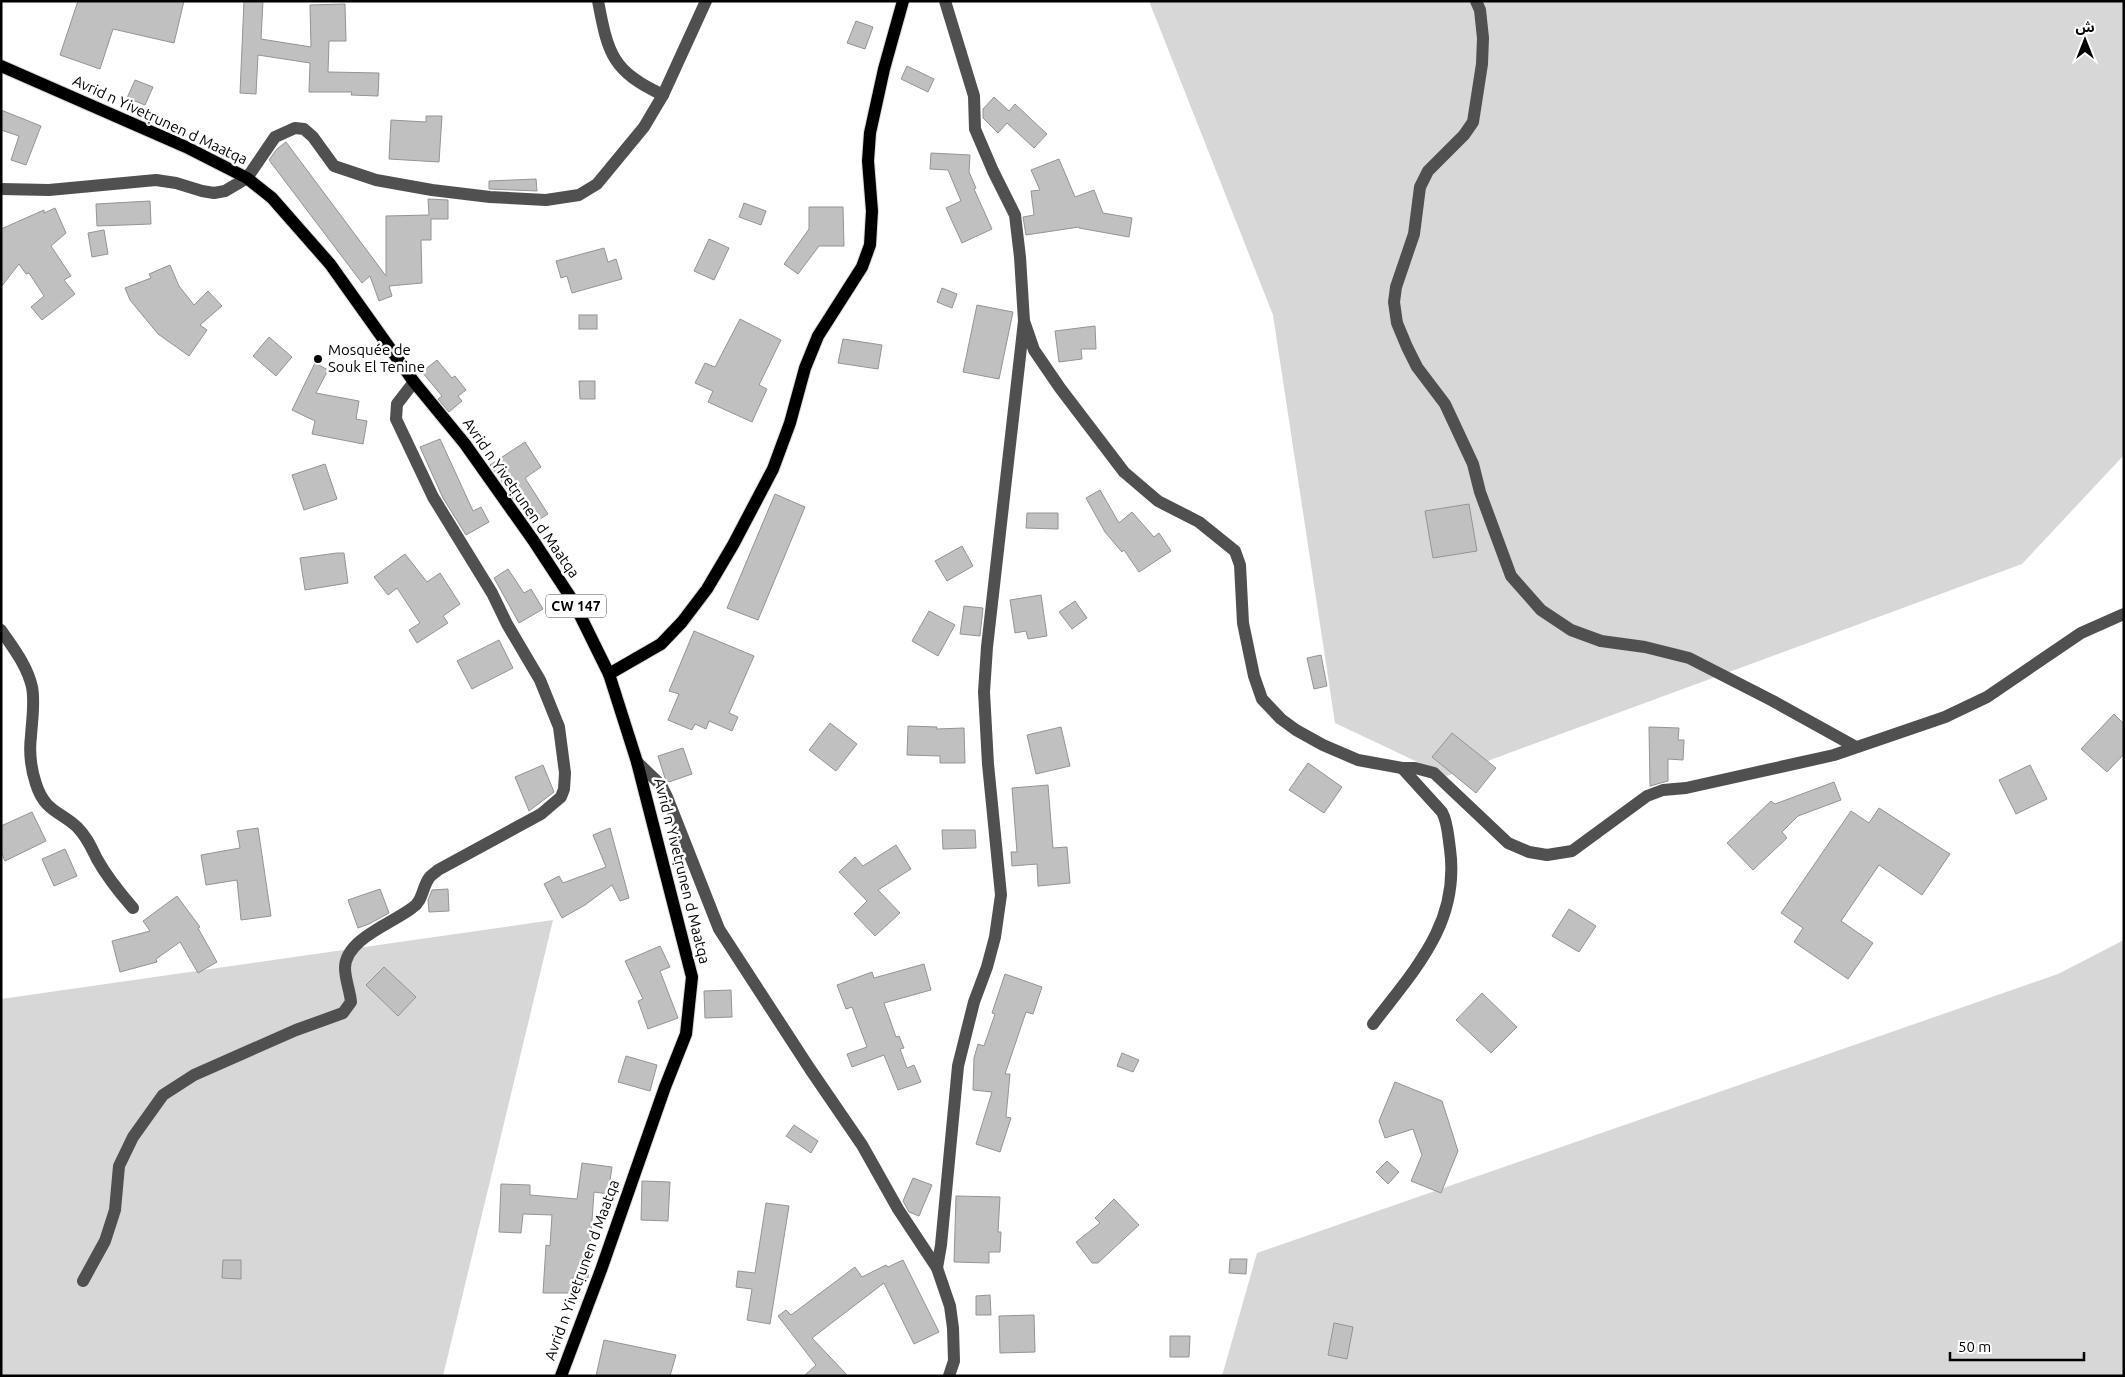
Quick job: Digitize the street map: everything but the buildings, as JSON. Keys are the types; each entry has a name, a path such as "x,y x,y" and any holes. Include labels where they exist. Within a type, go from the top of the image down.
{"main road":[{"path":"609,674 661,644 682,622 707,589 773,469 790,423 804,368 818,336 862,267 870,245 872,211 868,161 870,133 884,69 903,1"},
{"name":"Avrid n Yivetṛunen d Maatqa","path":"1,66 115,114 186,147 247,178 272,198 330,264 414,382 465,444 538,548 573,602 609,674 637,762 692,977 686,1034 665,1087 601,1270 560,1376"}],"street":[{"path":"598,1 604,36 612,54 625,73 663,95"},
{"path":"1,189 49,190 156,180 214,193 225,191 247,178 276,137 295,128 304,129 314,137 334,166 376,180 432,190 490,197 546,200 579,196 597,184 644,127 663,95 706,1"},
{"path":"936,1268 941,1245 958,1066 974,1002 988,967 995,937 1001,895 988,764 984,692 987,646 1024,321 1015,216 992,171 974,129 974,96 945,1"},
{"path":"1476,1 1480,10 1483,38 1482,64 1472,122 1464,135 1428,171 1420,187 1414,234 1396,287 1394,302 1397,323 1417,368 1445,404 1472,464 1480,492 1511,576 1541,610 1571,630 1601,640 1645,647 1689,658 1773,701 1856,747"},
{"path":"1024,321 1034,350 1060,388 1124,472 1158,501 1200,522 1235,550 1240,565 1244,623 1254,676 1262,699 1270,708 1296,730 1323,746 1358,760 1402,768 1415,768 1434,774 1508,843 1529,852 1547,855 1572,851 1647,796 1663,790 1686,788 1834,755 1945,716 1987,698 2081,633 2124,614"},
{"path":"83,1280 105,1241 112,1218 119,1166 133,1137 163,1095 194,1075 296,1030 343,1013 351,1002 345,968 348,956 358,943 413,908 420,900 429,878 438,870 541,814 561,797 564,789 565,773 559,727 540,680 507,624 492,593 433,497 396,419 397,404 414,382"},
{"path":"1,630 21,659 32,687 31,767 36,787 44,802 56,814 76,826 88,839 96,858 115,888 133,908"},
{"path":"637,762 661,785 667,797 720,929 810,1069 862,1145 898,1209 936,1268 950,1306 954,1335 954,1361 949,1376"},
{"path":"1373,1024 1429,948 1446,914 1450,892 1451,861 1445,818 1442,812 1402,768"}],"shaded area":[{"path":"1149,1 2124,1 2124,455 2022,564 1447,776 1335,723 1273,315"},
{"path":"553,920 443,1376 1,1376 1,999"},
{"path":"2124,940 2124,1376 1222,1376 1257,1253 2058,974"}],"place":[{"name":"Mosquée de Souk El Tenine","path":"318,359"}]}
